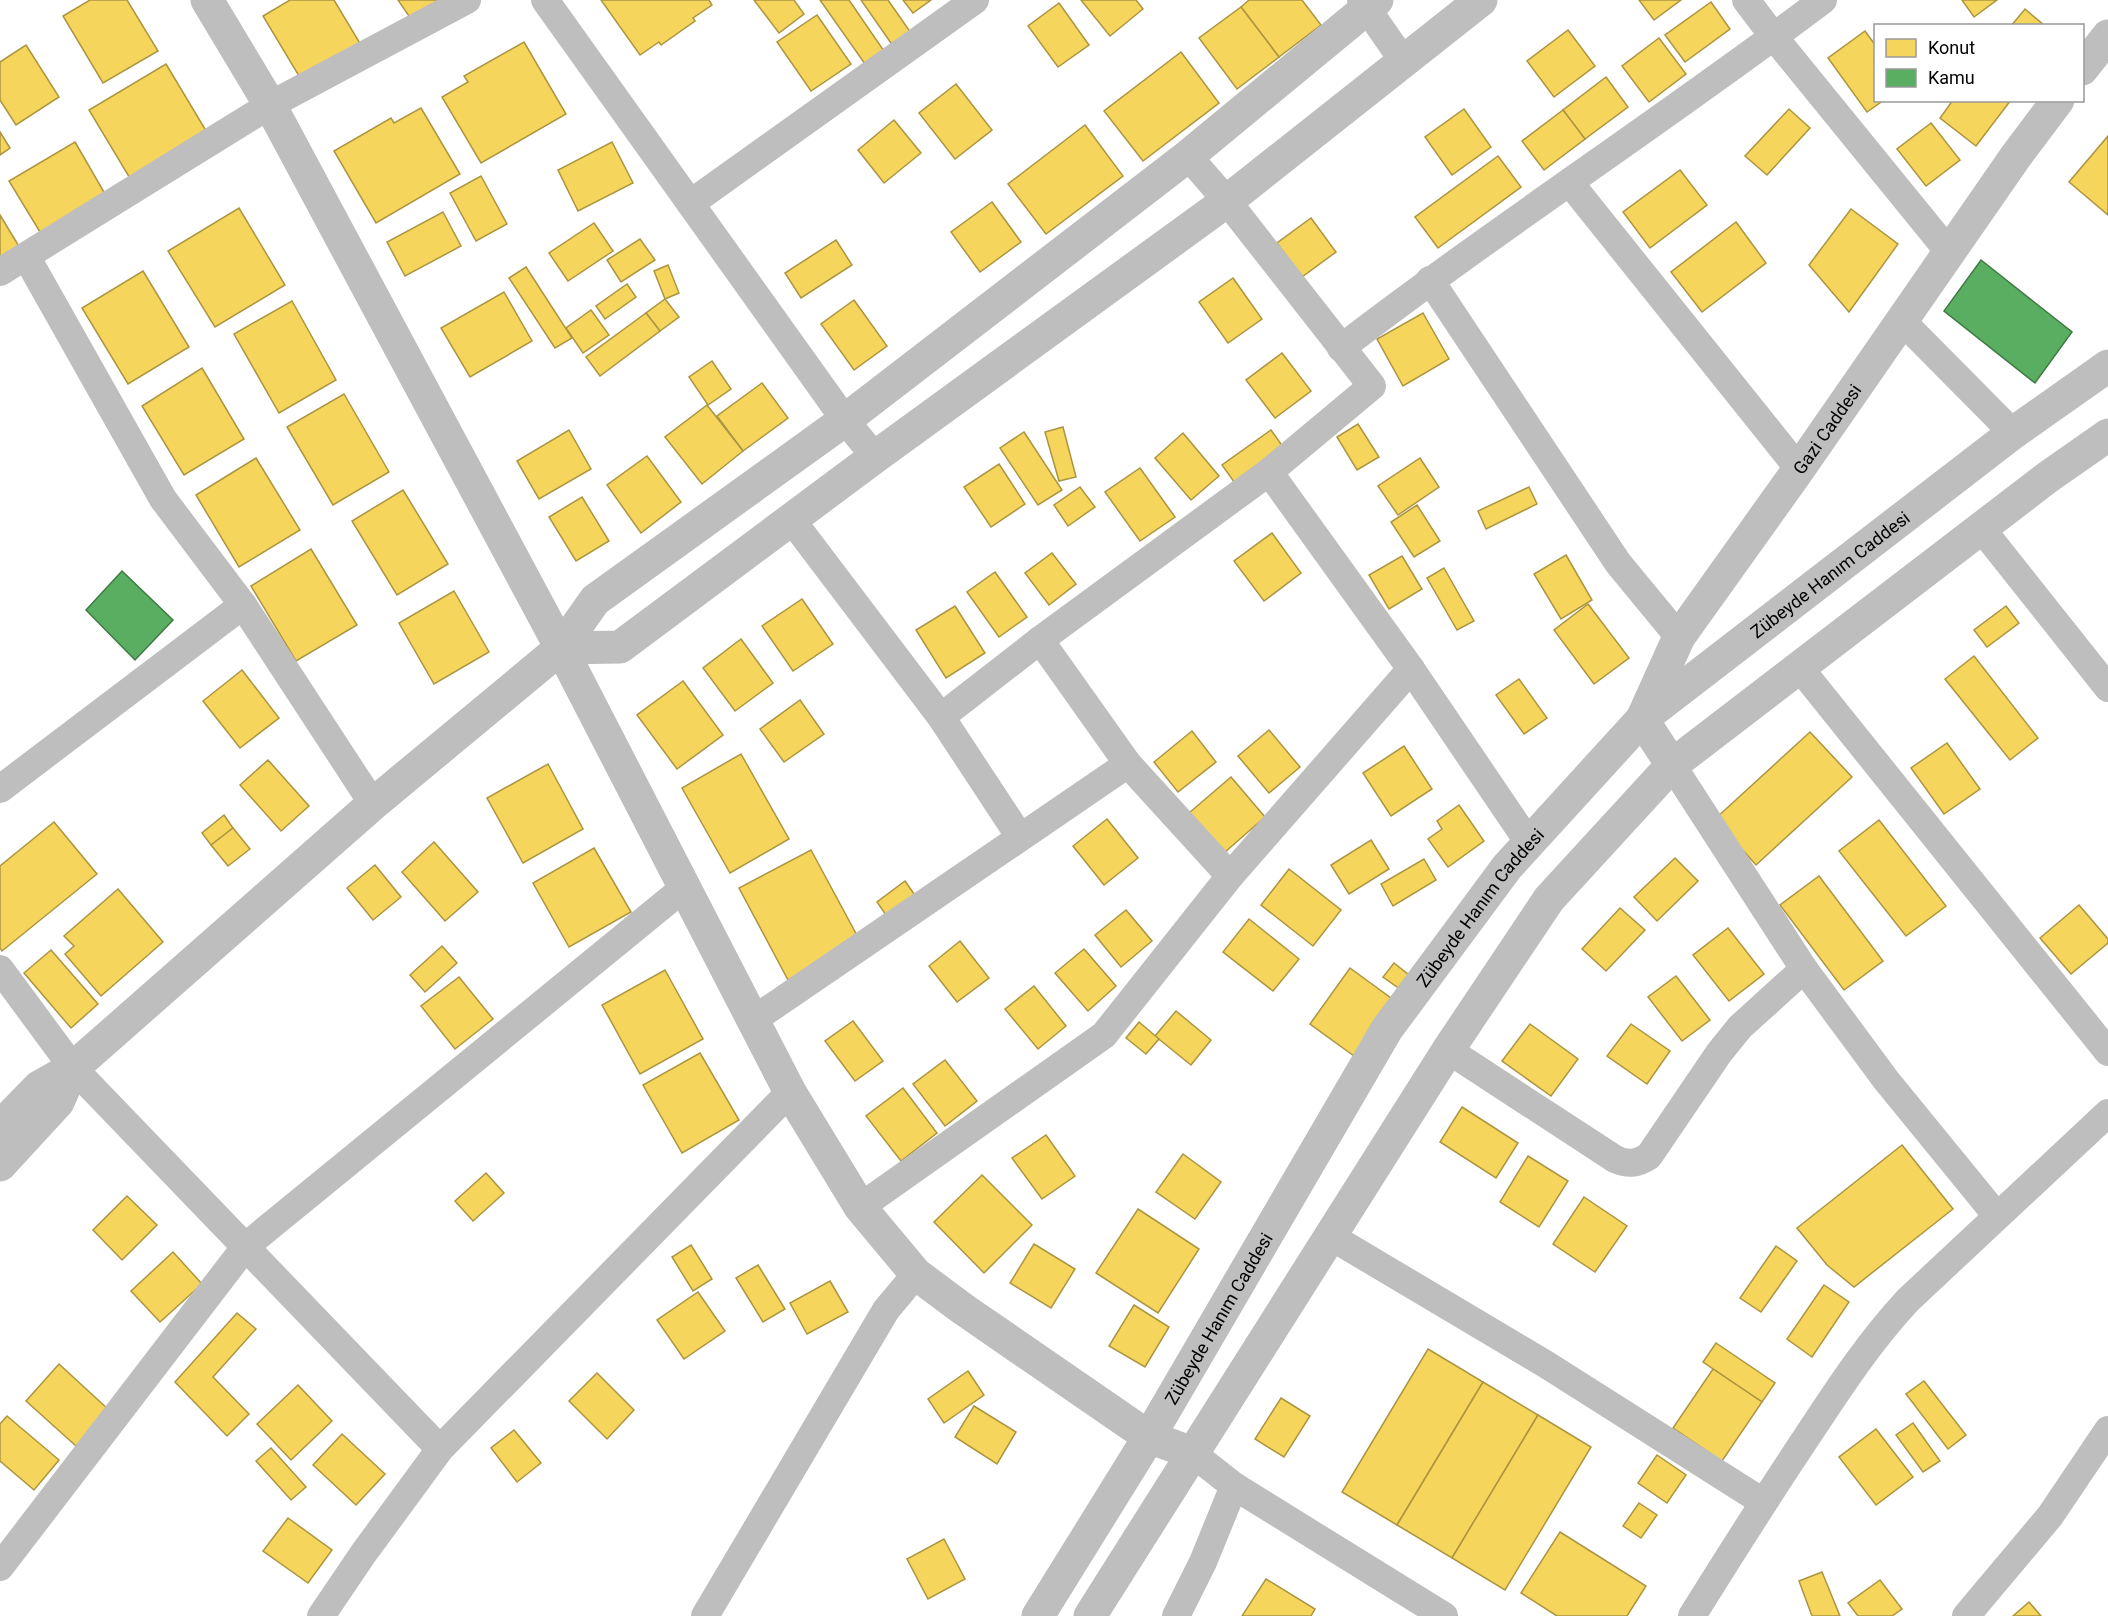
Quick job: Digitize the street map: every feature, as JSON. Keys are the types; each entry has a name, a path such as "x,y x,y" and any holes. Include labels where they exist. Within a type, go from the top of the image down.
{"street":[{"path":"207,0 270,105 561,648 790,1092 860,1207 916,1274 963,1309 1149,1437 1192,1453 1234,1486 1444,1616"},
{"path":"0,273 270,105 467,0"},
{"path":"545,0 845,420 875,457"},
{"path":"691,203 975,0"},
{"path":"561,648 620,647 875,457 1227,201 1481,0"},
{"path":"1746,0 1774,38 1949,252"},
{"path":"1341,348 1430,280 1774,38 1823,0"},
{"path":"0,1127 39,1087 73,1068 374,804 561,648 596,600 845,420 1188,156 1369,2 1404,62"},
{"path":"2084,66 2108,36"},
{"name":"Gazi Caddesi","path":"1642,719 1679,637 1799,469 1900,320 2056,102"},
{"path":"941,717 1040,640 1269,472 1372,386 1227,201 1188,156"},
{"path":"1570,183 1799,469"},
{"path":"26,256 164,499 243,605 374,804"},
{"path":"1430,280 1618,563 1679,637"},
{"path":"1900,320 2013,433"},
{"name":"Zübeyde Hanım Caddesi","path":"1038,1616 1149,1437 1387,1029 1507,867 1642,719 2013,433 2108,366"},
{"path":"1090,1616 1448,1050 1549,899 1672,765 2048,477 2108,435"},
{"path":"1269,472 1411,669 1529,843"},
{"path":"791,519 941,717 1020,837"},
{"path":"1981,528 2108,688"},
{"path":"0,789 243,605"},
{"path":"1040,640 1128,764 1230,876"},
{"path":"1799,667 2108,1052"},
{"path":"860,1207 1104,1035 1230,876 1411,669"},
{"path":"1642,719 1804,969 1887,1080 1997,1216"},
{"path":"753,1020 1128,764"},
{"path":"0,1567 246,1246 685,887"},
{"path":"0,969 73,1068 440,1449"},
{"path":"1448,1050 1615,1159 1631,1164 1649,1155 1719,1053 1740,1027 1804,969"},
{"path":"0,1165 58,1102 73,1068"},
{"path":"321,1616 440,1449 790,1092"},
{"path":"1692,1616 1763,1502 1859,1358 1881,1330 1908,1300 2108,1113"},
{"path":"1330,1236 1547,1365 1763,1502"},
{"path":"705,1616 886,1310 916,1274"},
{"path":"1966,1616 2050,1516 2100,1465 2108,1431"},
{"path":"1176,1616 1203,1562 1234,1486"}],"building: Konut":[{"path":"90,0 127,0 158,51 103,83 63,16"},
{"path":"290,0 334,0 361,45 302,81 263,16"},
{"path":"398,0 440,0 411,19"},
{"path":"601,0 709,0 712,5 693,18 695,21 661,45 659,42 640,55"},
{"path":"754,0 794,0 804,14 779,33"},
{"path":"820,0 849,0 884,51 865,64"},
{"path":"861,0 888,0 911,33 893,46"},
{"path":"903,0 931,0 913,13"},
{"path":"1081,0 1136,0 1143,9 1110,36"},
{"path":"1249,0 1302,0 1321,25 1279,57 1241,7"},
{"path":"1639,0 1681,0 1654,20"},
{"path":"1962,0 1997,0 1974,17"},
{"path":"1711,2 1730,29 1685,62 1665,35"},
{"path":"1059,3 1089,45 1058,67 1028,26"},
{"path":"1241,7 1279,57 1237,89 1199,38"},
{"path":"2025,9 2043,24 2013,24"},
{"path":"817,15 851,64 811,91 777,42"},
{"path":"1568,30 1595,66 1554,97 1527,61"},
{"path":"1865,31 1874,43 1874,102 1881,102 1867,112 1828,58"},
{"path":"1659,38 1686,74 1649,102 1622,66"},
{"path":"524,42 566,114 481,163 442,97 468,82 464,76"},
{"path":"26,45 59,97 16,125 0,100 0,62"},
{"path":"1181,52 1219,103 1143,161 1104,111"},
{"path":"166,64 208,134 131,180 89,110"},
{"path":"1606,77 1628,107 1585,139 1563,110"},
{"path":"956,84 992,130 955,159 919,113"},
{"path":"1952,102 2009,102 1976,146 1940,118"},
{"path":"421,108 460,174 376,223 334,151 391,118 394,123"},
{"path":"1464,109 1491,147 1452,175 1425,137"},
{"path":"1789,109 1810,128 1767,175 1745,156"},
{"path":"1563,110 1585,139 1544,170 1522,141"},
{"path":"894,120 921,153 884,183 858,150"},
{"path":"1931,123 1960,160 1926,186 1897,149"},
{"path":"1085,125 1123,176 1046,234 1008,184"},
{"path":"0,132 10,148 0,155"},
{"path":"2108,136 2108,215 2069,182"},
{"path":"75,142 108,199 43,237 9,181"},
{"path":"612,142 633,183 578,211 558,170"},
{"path":"1498,156 1521,187 1438,248 1415,217"},
{"path":"1680,170 1707,205 1650,248 1623,212"},
{"path":"481,176 507,224 476,241 450,193"},
{"path":"992,202 1021,242 980,272 951,232"},
{"path":"239,208 285,285 215,327 168,251"},
{"path":"1851,209 1898,244 1849,312 1809,265"},
{"path":"443,212 461,246 405,276 387,242"},
{"path":"0,215 20,248 0,260"},
{"path":"1311,218 1336,252 1302,277 1277,243"},
{"path":"1736,222 1766,263 1702,312 1671,272"},
{"path":"594,223 613,251 568,281 549,253"},
{"path":"640,239 655,260 621,282 607,260"},
{"path":"836,240 852,265 801,298 785,273"},
{"path":"668,265 679,293 665,299 654,271"},
{"path":"526,267 572,338 555,348 509,278"},
{"path":"143,271 189,347 128,384 82,308"},
{"path":"1233,278 1262,319 1228,343 1199,302"},
{"path":"627,284 636,297 605,319 596,306"},
{"path":"504,292 532,341 470,377 441,328"},
{"path":"665,299 679,317 660,331 646,313"},
{"path":"854,300 887,346 854,370 821,324"},
{"path":"292,301 336,380 279,413 234,334"},
{"path":"591,310 609,335 583,353 566,328"},
{"path":"646,313 660,331 600,376 586,357"},
{"path":"1423,313 1449,359 1403,386 1377,339"},
{"path":"1282,353 1311,391 1275,418 1246,380"},
{"path":"712,361 731,389 708,405 689,377"},
{"path":"202,368 244,439 184,475 142,406"},
{"path":"762,383 788,418 743,451 717,416"},
{"path":"344,394 389,472 333,505 287,427"},
{"path":"707,405 743,451 702,484 665,437"},
{"path":"1358,424 1379,457 1357,470 1337,437"},
{"path":"1063,427 1076,477 1059,481 1045,432"},
{"path":"569,430 591,469 539,499 517,461"},
{"path":"1271,430 1286,451 1237,486 1222,465"},
{"path":"1024,432 1062,490 1038,505 1000,448"},
{"path":"1183,433 1219,476 1191,500 1155,458"},
{"path":"647,456 681,502 641,533 607,485"},
{"path":"256,458 300,530 239,567 196,495"},
{"path":"1420,458 1439,487 1398,515 1378,486"},
{"path":"999,464 1025,504 991,527 964,487"},
{"path":"1140,468 1175,517 1140,541 1105,492"},
{"path":"1080,487 1095,507 1068,526 1054,505"},
{"path":"1529,487 1537,504 1486,529 1478,511"},
{"path":"403,490 448,564 397,595 352,521"},
{"path":"582,497 609,541 576,561 549,517"},
{"path":"1417,505 1440,541 1414,557 1391,522"},
{"path":"1272,533 1301,573 1264,601 1234,561"},
{"path":"311,549 357,625 296,661 251,586"},
{"path":"1052,553 1076,584 1049,605 1025,573"},
{"path":"1566,555 1592,600 1561,619 1534,574"},
{"path":"1402,556 1422,589 1389,609 1369,575"},
{"path":"1444,568 1474,621 1457,630 1427,578"},
{"path":"995,572 1027,617 999,637 967,592"},
{"path":"454,591 489,652 434,684 399,623"},
{"path":"802,599 833,644 793,671 762,626"},
{"path":"1588,604 1629,658 1594,684 1554,630"},
{"path":"955,606 985,653 946,678 916,630"},
{"path":"2006,606 2019,623 1987,647 1974,630"},
{"path":"741,639 773,683 735,711 703,668"},
{"path":"1974,656 2038,738 2010,760 1945,679"},
{"path":"242,670 279,718 240,748 203,701"},
{"path":"1519,679 1547,718 1524,734 1496,695"},
{"path":"683,681 723,735 677,769 637,715"},
{"path":"800,700 824,734 784,762 760,729"},
{"path":"1269,730 1300,767 1269,793 1238,756"},
{"path":"1192,731 1216,762 1178,792 1154,762"},
{"path":"1810,732 1852,777 1756,865 1715,819"},
{"path":"1947,743 1980,789 1944,814 1911,768"},
{"path":"1404,746 1432,789 1391,816 1363,773"},
{"path":"741,754 789,839 730,873 682,788"},
{"path":"268,760 309,806 281,831 240,785"},
{"path":"548,764 583,829 523,863 487,798"},
{"path":"1231,777 1265,817 1224,853 1189,813"},
{"path":"1459,805 1484,841 1448,867 1428,839 1442,829 1437,821"},
{"path":"224,815 233,828 211,845 202,833"},
{"path":"1107,819 1138,858 1104,885 1073,846"},
{"path":"1879,820 1946,906 1906,936 1839,851"},
{"path":"54,822 97,874 2,951 0,948 0,866"},
{"path":"233,828 250,849 228,866 211,845"},
{"path":"1371,840 1389,869 1349,894 1331,865"},
{"path":"434,842 478,892 445,921 402,872"},
{"path":"594,848 631,912 569,947 533,883"},
{"path":"811,850 860,941 788,980 739,888"},
{"path":"1675,858 1698,881 1657,921 1634,897"},
{"path":"1424,859 1436,880 1393,906 1381,884"},
{"path":"375,865 401,897 373,920 347,888"},
{"path":"1289,869 1341,910 1313,946 1261,905"},
{"path":"1819,876 1883,961 1844,990 1780,905"},
{"path":"905,881 917,898 888,918 877,902"},
{"path":"118,889 163,942 101,996 65,954 74,946 64,936"},
{"path":"2079,905 2108,939 2108,943 2071,974 2040,938"},
{"path":"1620,908 1645,930 1606,971 1582,949"},
{"path":"1126,910 1152,941 1121,967 1095,935"},
{"path":"1249,919 1299,959 1273,991 1223,952"},
{"path":"1728,928 1764,974 1729,1001 1693,955"},
{"path":"960,941 989,978 957,1002 929,966"},
{"path":"442,946 457,963 425,992 410,975"},
{"path":"1084,949 1116,986 1088,1011 1055,973"},
{"path":"51,950 98,1004 71,1028 24,973"},
{"path":"1394,963 1414,979 1404,992 1383,977"},
{"path":"1350,968 1395,1001 1354,1056 1310,1024"},
{"path":"665,970 703,1039 640,1074 602,1005"},
{"path":"1676,976 1710,1020 1682,1041 1648,997"},
{"path":"459,977 493,1019 455,1049 421,1006"},
{"path":"1034,986 1066,1026 1038,1049 1005,1009"},
{"path":"1176,1011 1211,1040 1191,1065 1155,1036"},
{"path":"853,1021 883,1061 855,1081 825,1041"},
{"path":"1139,1022 1159,1039 1146,1054 1126,1038"},
{"path":"1530,1024 1578,1059 1551,1096 1502,1061"},
{"path":"1631,1024 1670,1051 1647,1084 1607,1056"},
{"path":"700,1053 739,1120 682,1153 643,1085"},
{"path":"945,1060 977,1101 945,1126 913,1084"},
{"path":"903,1088 937,1133 901,1161 866,1116"},
{"path":"1462,1107 1518,1143 1496,1178 1440,1142"},
{"path":"1046,1135 1075,1176 1042,1199 1012,1158"},
{"path":"1902,1145 1953,1209 1854,1287 1827,1265 1797,1228"},
{"path":"1183,1154 1221,1182 1195,1219 1156,1192"},
{"path":"1528,1156 1568,1181 1539,1227 1500,1202"},
{"path":"486,1173 504,1193 473,1221 455,1201"},
{"path":"982,1175 1032,1225 984,1273 934,1222"},
{"path":"127,1196 157,1225 122,1260 93,1230"},
{"path":"1584,1197 1627,1226 1595,1272 1553,1244"},
{"path":"1138,1209 1199,1249 1158,1313 1096,1273"},
{"path":"1034,1244 1075,1269 1051,1308 1010,1283"},
{"path":"691,1245 712,1279 693,1291 672,1257"},
{"path":"1776,1246 1797,1261 1761,1312 1740,1298"},
{"path":"173,1252 202,1284 160,1322 131,1291"},
{"path":"758,1265 785,1309 763,1322 736,1278"},
{"path":"830,1281 848,1312 807,1334 790,1303"},
{"path":"1824,1285 1849,1302 1812,1357 1787,1339"},
{"path":"698,1292 725,1331 684,1359 657,1320"},
{"path":"1134,1305 1169,1327 1145,1367 1109,1346"},
{"path":"237,1313 256,1329 213,1377 249,1414 227,1436 175,1382"},
{"path":"1716,1343 1775,1383 1762,1402 1703,1362"},
{"path":"1428,1349 1483,1382 1397,1525 1342,1492"},
{"path":"59,1364 109,1410 76,1446 26,1401"},
{"path":"1713,1369 1762,1402 1722,1461 1673,1428"},
{"path":"968,1371 984,1395 944,1423 928,1399"},
{"path":"597,1373 634,1410 607,1439 569,1401"},
{"path":"1924,1381 1966,1435 1948,1449 1906,1394"},
{"path":"1483,1382 1538,1415 1452,1558 1397,1525"},
{"path":"298,1385 332,1421 291,1460 257,1424"},
{"path":"1281,1398 1310,1416 1284,1457 1255,1439"},
{"path":"974,1406 1016,1432 997,1464 955,1437"},
{"path":"1538,1415 1591,1447 1505,1590 1452,1558"},
{"path":"7,1416 59,1460 34,1490 0,1461 0,1424"},
{"path":"1913,1423 1940,1461 1923,1472 1896,1435"},
{"path":"1876,1429 1913,1477 1876,1505 1839,1457"},
{"path":"514,1430 541,1463 517,1482 491,1448"},
{"path":"342,1434 385,1474 356,1505 313,1465"},
{"path":"271,1448 306,1487 291,1500 256,1461"},
{"path":"1657,1455 1686,1475 1667,1503 1638,1483"},
{"path":"1639,1503 1657,1515 1641,1538 1623,1526"},
{"path":"288,1518 332,1550 308,1583 263,1551"},
{"path":"1560,1532 1646,1586 1627,1616 1557,1616 1521,1593"},
{"path":"944,1539 965,1579 928,1599 907,1559"},
{"path":"1822,1572 1840,1616 1812,1616 1799,1581"},
{"path":"1266,1579 1315,1609 1311,1616 1242,1616"},
{"path":"1880,1580 1902,1609 1892,1616 1858,1616 1848,1603"},
{"path":"2029,1602 2041,1616 2013,1616"}],"building: Kamu":[{"path":"1981,260 2072,332 2035,383 1944,311"},
{"path":"122,571 173,620 135,660 86,610"}]}
